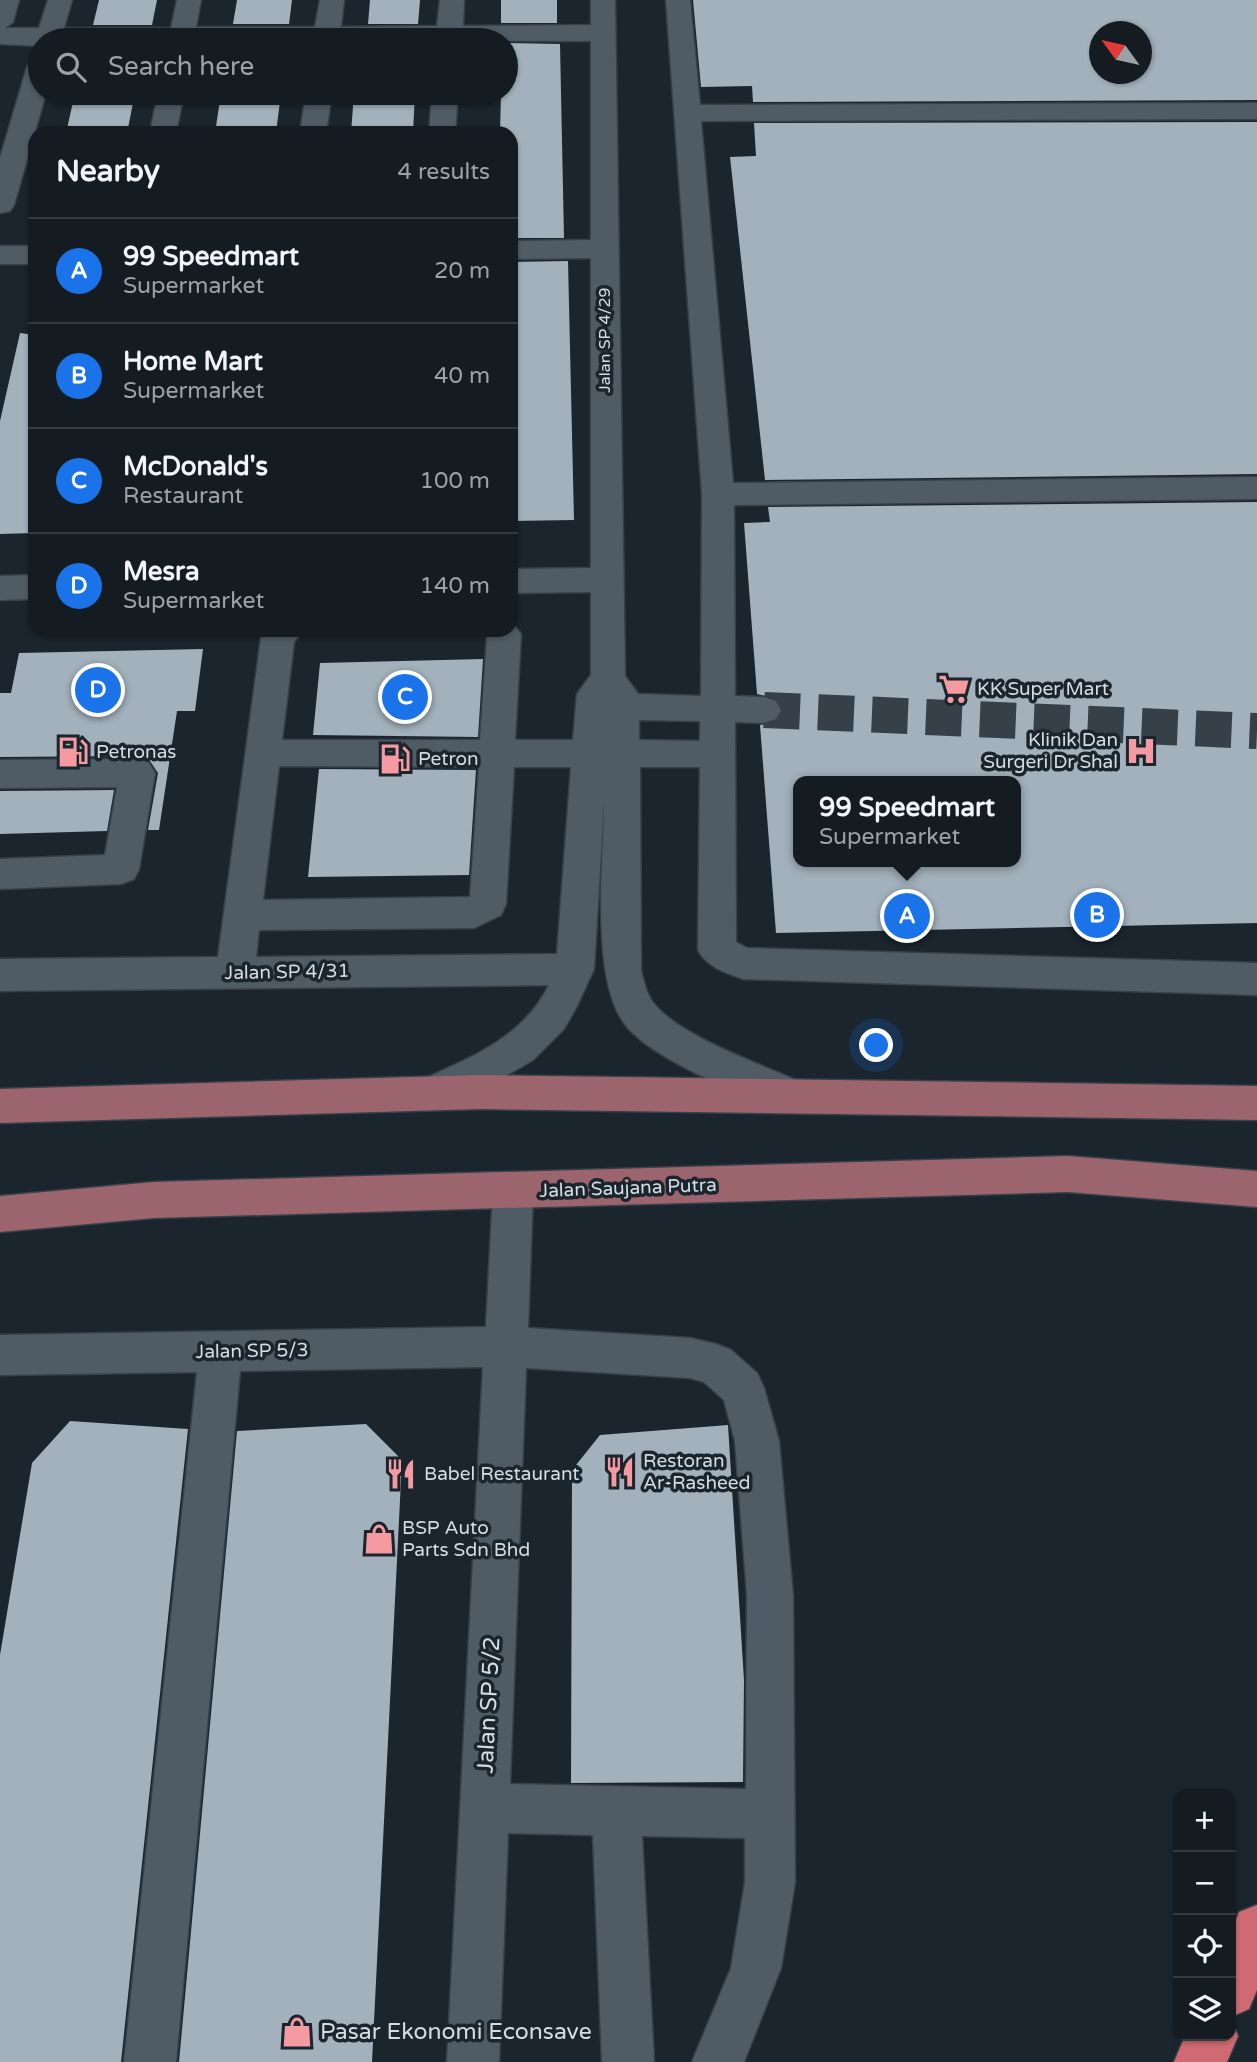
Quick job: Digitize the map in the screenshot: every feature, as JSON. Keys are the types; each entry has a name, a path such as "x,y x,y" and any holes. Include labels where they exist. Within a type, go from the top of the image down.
{"highway":[{"path":"1236,1979 1257,1930"},
{"path":"1200,2062 1210,2041"}],"main road":[{"path":"0,1106 433,1093 1255,1098"},
{"name":"Jalan Saujana Putra","path":"0,1214 154,1200 513,1192 1068,1174 1257,1189"},
{"path":"0,1191 154,1200"}],"street":[{"path":"0,22 7,0"},
{"path":"52,28 60,0"},
{"path":"184,28 190,0"},
{"path":"328,28 332,0"},
{"path":"450,28 452,0"},
{"name":"Jalan SP 4/29","path":"603,0 606,754"},
{"path":"678,0 685,113 718,495 717,950 743,963 1257,979"},
{"path":"518,35 603,33"},
{"path":"0,36 28,37"},
{"path":"0,205 29,105"},
{"path":"164,126 169,105"},
{"path":"314,126 317,105"},
{"path":"443,126 444,105"},
{"path":"685,113 1257,111"},
{"path":"518,250 605,249"},
{"path":"0,255 28,255"},
{"path":"718,495 1257,488"},
{"path":"518,581 607,580"},
{"path":"0,588 28,587"},
{"path":"235,973 279,637"},
{"path":"243,915 474,913 488,904 504,637"},
{"path":"607,697 764,710 744,717 737,724 717,767"},
{"path":"263,753 606,754 717,767"},
{"path":"433,1093 515,1054 545,1027 564,998 575,969 606,754"},
{"path":"606,754 622,971 639,1014 657,1032 789,1096"},
{"path":"0,774 137,774 121,869 0,874"},
{"path":"1107,974 1257,955"},
{"name":"Jalan SP 4/31","path":"0,975 575,969"},
{"name":"Jalan SP 5/2","path":"473,2062 513,1192"},
{"name":"Jalan SP 5/3","path":"0,1355 505,1347 690,1358 716,1364 742,1388 757,1441 770,1595 770,1882 756,1968 718,2062"},
{"path":"150,2062 220,1352"},
{"path":"484,1808 770,1814"},
{"path":"617,1811 628,2062"}],"building":[{"path":"99,0 157,0 152,25 93,25"},
{"path":"237,0 292,0 289,24 233,24"},
{"path":"370,0 420,0 418,24 368,24"},
{"path":"501,0 557,0 557,23 501,23"},
{"path":"693,0 1257,0 1257,100 753,102 752,86 701,87"},
{"path":"518,43 560,44 564,238 518,238 518,126 500,126 501,105 518,105"},
{"path":"72,105 133,105 128,126 68,126"},
{"path":"219,105 280,105 277,126 216,126"},
{"path":"353,105 414,105 413,126 352,126"},
{"path":"1257,122 1257,474 765,480 730,157 756,156 754,123"},
{"path":"568,261 574,520 518,521 518,262"},
{"path":"20,333 28,334 28,533 0,534 0,421"},
{"path":"1257,502 1257,923 776,933 760,725 777,721 783,709 777,699 757,694 744,523 770,522 768,507"},
{"path":"203,649 195,711 177,711 159,830 148,830 158,773 150,761 137,756 0,757 0,693 11,693 19,653"},
{"path":"483,659 478,737 313,735 320,663"},
{"path":"319,769 476,770 469,875 308,877"},
{"path":"114,790 107,831 0,834 0,791"},
{"path":"70,1421 188,1429 121,2062 0,2062 0,1655 32,1463"},
{"path":"366,1424 402,1460 372,2062 179,2062 237,1431"},
{"path":"728,1425 744,1680 743,1782 571,1783 572,1470 600,1435"}],"tunnel":[{"path":"764,710 1257,731"}],"place":[{"name":"KK Super Mart","path":"954,689"},
{"name":"Mesra","path":"98,690"},
{"name":"McDonald's","path":"405,697"},
{"name":"Klinik Dan Surgeri Dr Shal","path":"1141,751"},
{"name":"Petronas","path":"73,752"},
{"name":"Petron","path":"395,759"},
{"name":"Home Mart","path":"1097,915"},
{"name":"99 Speedmart","path":"907,916"},
{"name":"Restoran Ar-Rasheed","path":"620,1472"},
{"name":"Babel Restaurant","path":"401,1474"},
{"name":"BSP Auto Parts Sdn Bhd","path":"379,1539"},
{"name":"Pasar Ekonomi Econsave","path":"297,2032"}]}
